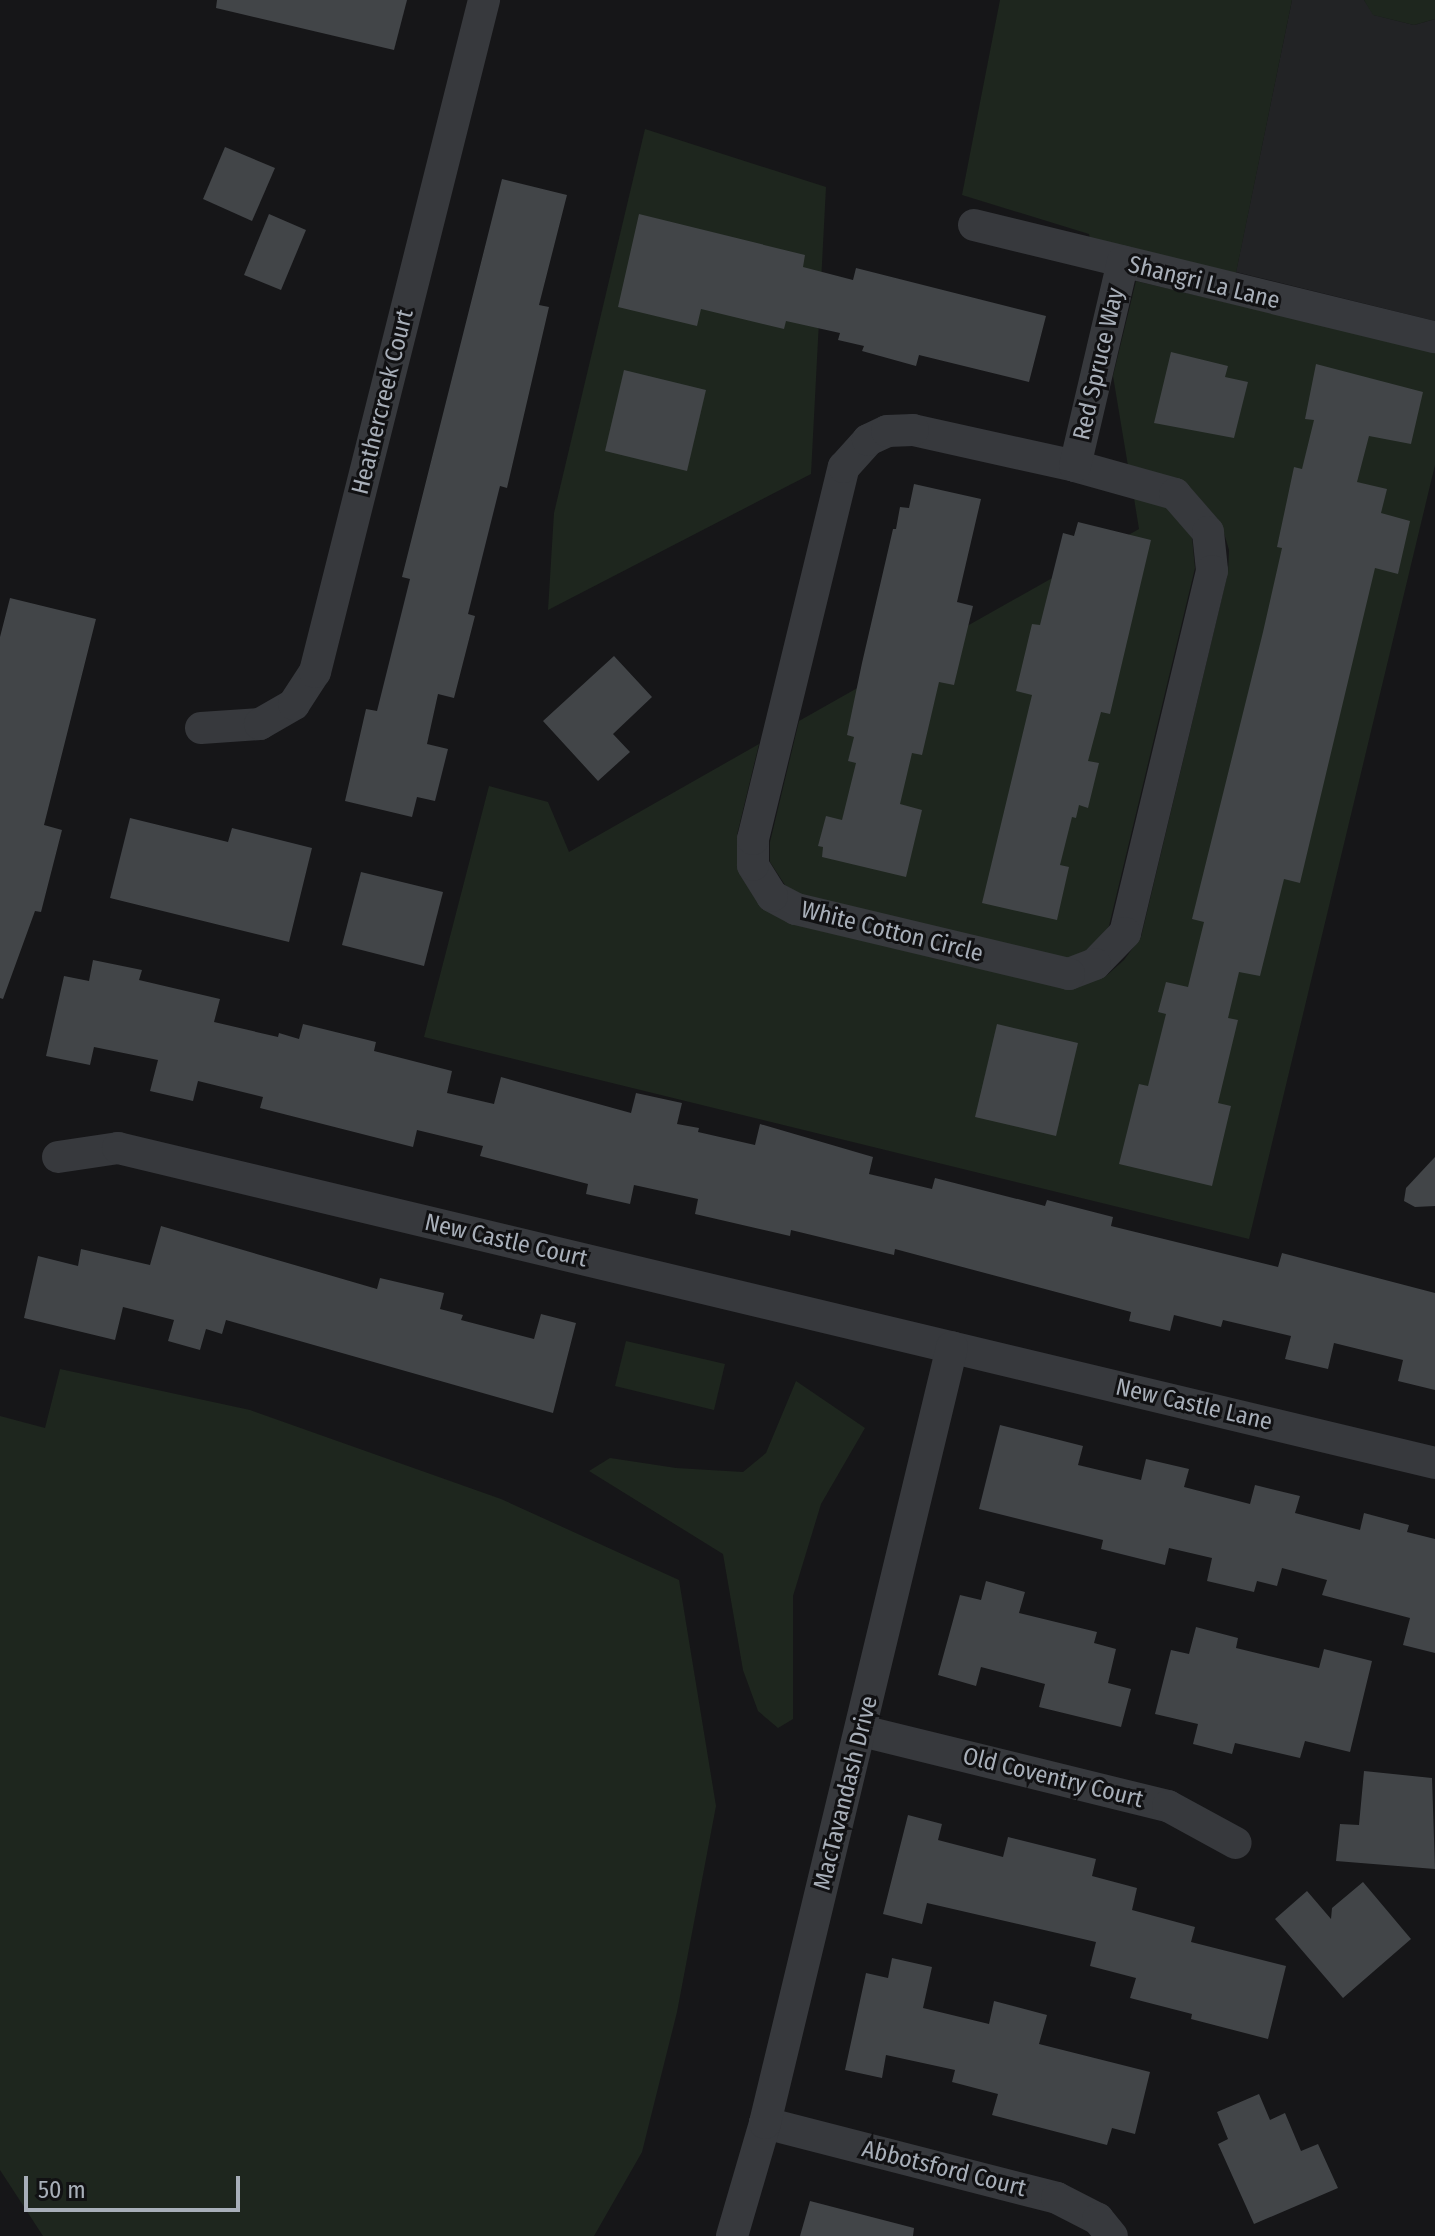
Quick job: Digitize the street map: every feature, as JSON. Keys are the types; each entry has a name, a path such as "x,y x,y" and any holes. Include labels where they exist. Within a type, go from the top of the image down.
{"street":[{"name":"Heathercreek Court","path":"201,728 260,724 294,704 315,672 484,0"},
{"name":"Shangri La Lane","path":"974,225 1435,337"},
{"name":"Red Spruce Way","path":"1075,466 1123,262"},
{"name":"White Cotton Circle","path":"913,430 1075,466 1175,494 1208,532 1212,548 1212,571 1125,933 1095,964 1069,974 796,909 772,896 753,865 753,839 844,467 849,459 868,440 887,431 913,430"},
{"name":"New Castle Court","path":"58,1157 118,1148 952,1347"},
{"name":"New Castle Lane","path":"952,1347 1435,1463"},
{"name":"MacTavandash Drive","path":"732,2236 765,2123 862,1731 952,1347"},
{"name":"Old Coventry Court","path":"862,1731 1168,1806 1236,1843"},
{"name":"Abbotsford Court","path":"765,2123 1057,2198 1098,2219 1112,2236"}],"shaded area":[{"path":"1000,0 1292,0 1236,273 1090,239 1089,234 962,195"},
{"path":"1292,0 1364,0 1374,15 1414,25 1435,19 1435,321 1236,272"},
{"path":"1364,0 1435,0 1435,19 1414,25 1373,15"},
{"path":"645,129 826,187 811,474 548,610 554,513"},
{"path":"1136,281 1435,352 1435,465 1249,1239 424,1037 489,786 548,802 569,852 759,744 737,835 737,865 739,872 793,924 1067,989 1106,976 1124,960 1141,937 1228,572 1229,550 1221,523 1188,485 1128,466 1113,376"},
{"path":"1134,498 1166,507 1192,537 1195,568 1109,926 1098,941 1085,952 1066,959 802,896 785,885 770,862 770,842 799,721 1139,529"},
{"path":"626,1341 725,1364 714,1410 615,1386"},
{"path":"60,1369 250,1410 501,1499 679,1580 716,1806 677,2012 642,2152 594,2236 43,2236 0,2170 0,1416 45,1428"},
{"path":"796,1381 865,1428 821,1504 793,1596 793,1719 778,1728 758,1711 743,1670 723,1554 589,1471 610,1458 676,1468 743,1472 766,1453"}],"building":[{"path":"217,0 407,0 394,50 216,8"},
{"path":"225,147 275,168 252,221 203,199"},
{"path":"502,179 567,195 539,305 549,307 507,488 500,486 468,614 475,616 454,698 438,694 427,744 448,749 435,801 417,797 412,817 345,801 366,709 377,711 410,579 402,577"},
{"path":"269,214 306,230 281,290 244,275"},
{"path":"639,214 805,255 803,267 853,280 856,268 1046,316 1029,382 919,355 916,366 862,351 864,346 838,340 840,333 786,321 784,329 701,309 697,326 618,307"},
{"path":"1171,352 1228,366 1225,377 1248,382 1234,438 1154,423"},
{"path":"1316,364 1423,392 1411,444 1369,436 1357,482 1387,489 1381,513 1410,521 1398,574 1375,568 1300,883 1284,879 1260,976 1239,972 1228,1018 1238,1020 1218,1103 1231,1106 1212,1186 1119,1164 1139,1084 1148,1086 1166,1014 1158,1012 1166,982 1188,987 1204,922 1192,919 1282,548 1277,547 1294,467 1302,469 1314,420 1305,419"},
{"path":"624,370 706,390 687,471 605,451"},
{"path":"914,484 981,499 957,602 973,606 954,685 939,682 922,755 912,753 900,804 922,810 906,877 822,857 823,847 818,846 826,816 842,820 856,763 848,761 854,737 847,735 862,663 893,529 896,529 900,507 909,508"},
{"path":"1078,522 1151,540 1110,714 1101,712 1088,761 1099,763 1088,808 1079,805 1076,818 1072,817 1060,865 1069,867 1057,920 982,903 1032,695 1016,691 1032,624 1040,625 1063,533 1074,536"},
{"path":"10,598 96,619 44,825 62,830 41,912 35,911 3,999 0,998 0,637"},
{"path":"614,656 652,697 613,734 630,752 598,781 543,721"},
{"path":"130,818 228,842 232,828 312,848 289,942 110,898"},
{"path":"361,872 443,892 424,966 342,945"},
{"path":"93,960 142,970 139,980 220,999 214,1022 299,1039 303,1024 376,1042 374,1051 452,1071 447,1093 494,1104 501,1077 631,1113 636,1093 682,1103 677,1124 699,1128 698,1132 755,1145 760,1124 873,1157 869,1174 932,1189 935,1178 1045,1206 1047,1200 1113,1217 1111,1226 1278,1267 1282,1253 1435,1293 1435,1390 1398,1381 1403,1360 1334,1343 1328,1369 1285,1359 1291,1336 1223,1320 1221,1327 1174,1315 1170,1331 1129,1321 1131,1312 895,1249 894,1255 791,1230 790,1236 695,1214 698,1199 634,1185 630,1204 586,1194 588,1184 480,1156 483,1146 417,1130 413,1147 260,1108 263,1097 198,1081 193,1101 150,1091 158,1060 94,1047 90,1065 46,1056 64,976 89,981"},
{"path":"997,1024 1078,1043 1056,1136 975,1117"},
{"path":"1435,1157 1435,1206 1415,1207 1404,1201 1406,1188"},
{"path":"161,1226 377,1289 380,1278 444,1293 440,1309 463,1315 461,1320 534,1339 541,1314 576,1323 553,1413 226,1320 222,1334 206,1329 200,1350 168,1341 174,1320 123,1307 115,1340 24,1318 38,1256 78,1266 81,1249 150,1265"},
{"path":"1000,1425 1083,1446 1078,1465 1141,1480 1146,1459 1189,1469 1184,1487 1250,1504 1255,1485 1300,1496 1295,1513 1360,1530 1364,1513 1409,1525 1407,1532 1435,1539 1435,1653 1403,1645 1410,1618 1322,1595 1327,1580 1282,1568 1277,1586 1257,1581 1254,1592 1207,1581 1212,1558 1169,1548 1165,1565 1101,1549 1103,1540 979,1509"},
{"path":"986,1581 1025,1592 1019,1613 1097,1632 1094,1643 1116,1649 1108,1683 1131,1689 1121,1727 1039,1707 1045,1684 981,1667 976,1686 938,1675 960,1595 981,1600"},
{"path":"1196,1627 1238,1638 1236,1648 1319,1668 1324,1649 1372,1661 1350,1752 1305,1741 1300,1758 1235,1743 1232,1754 1193,1744 1198,1724 1155,1714 1171,1650 1189,1654"},
{"path":"1364,1771 1432,1778 1435,1869 1336,1861 1340,1824 1359,1825"},
{"path":"908,1815 942,1824 938,1840 1003,1857 1008,1837 1096,1859 1092,1876 1137,1888 1132,1910 1195,1927 1191,1942 1286,1966 1268,2039 1191,2019 1192,2014 1130,1998 1136,1978 1090,1966 1096,1942 927,1903 922,1924 883,1914"},
{"path":"1363,1882 1411,1939 1343,1998 1275,1919 1307,1891 1331,1919 1332,1908"},
{"path":"892,1958 932,1967 923,2008 989,2024 994,2001 1047,2015 1039,2044 1150,2072 1135,2134 1112,2128 1107,2145 992,2115 998,2094 952,2082 955,2070 886,2055 882,2078 845,2070 866,1973 888,1978"},
{"path":"1259,2094 1270,2120 1285,2113 1301,2151 1318,2144 1338,2188 1254,2224 1218,2144 1228,2139 1217,2112"},
{"path":"810,2201 914,2228 913,2236 800,2236"}]}
